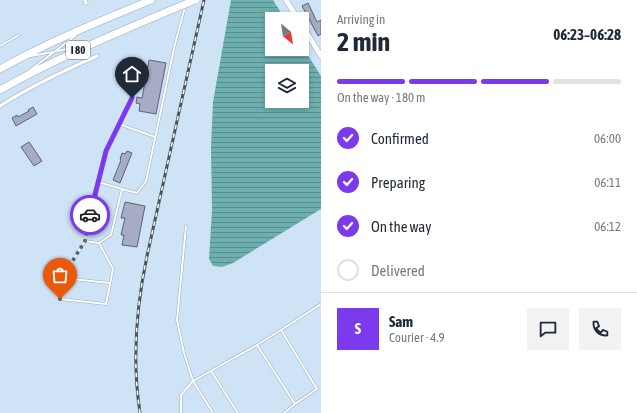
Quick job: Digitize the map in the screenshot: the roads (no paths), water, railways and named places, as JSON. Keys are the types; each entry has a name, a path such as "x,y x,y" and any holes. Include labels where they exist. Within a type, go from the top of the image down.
{"highway":[{"name":"I 80","path":"0,69 88,26 151,0"},
{"name":"I 80","path":"0,90 36,70 93,43 195,0"}],"street":[{"path":"286,0 294,12"},
{"path":"309,36 321,56"},
{"path":"0,106 19,93 40,82 97,56"}],"lane":[{"path":"98,182 137,192 146,181 175,44 187,0"},
{"path":"16,81 88,26"},
{"path":"0,46 19,35"},
{"path":"18,59 93,43"},
{"path":"99,243 113,269 106,304 60,299 62,278 85,241 92,201 106,151 132,98"},
{"path":"118,124 155,137"},
{"path":"85,241 99,243 111,235 122,189"},
{"path":"186,226 177,320 192,381 213,413"},
{"path":"62,278 110,283"},
{"path":"181,413 182,395 192,381 257,345 321,304"},
{"path":"281,330 317,389 284,413"},
{"path":"257,345 295,404"},
{"path":"211,371 238,413"}],"railway":[{"path":"140,413 136,374 136,334 140,295 147,256 204,0"}]}
